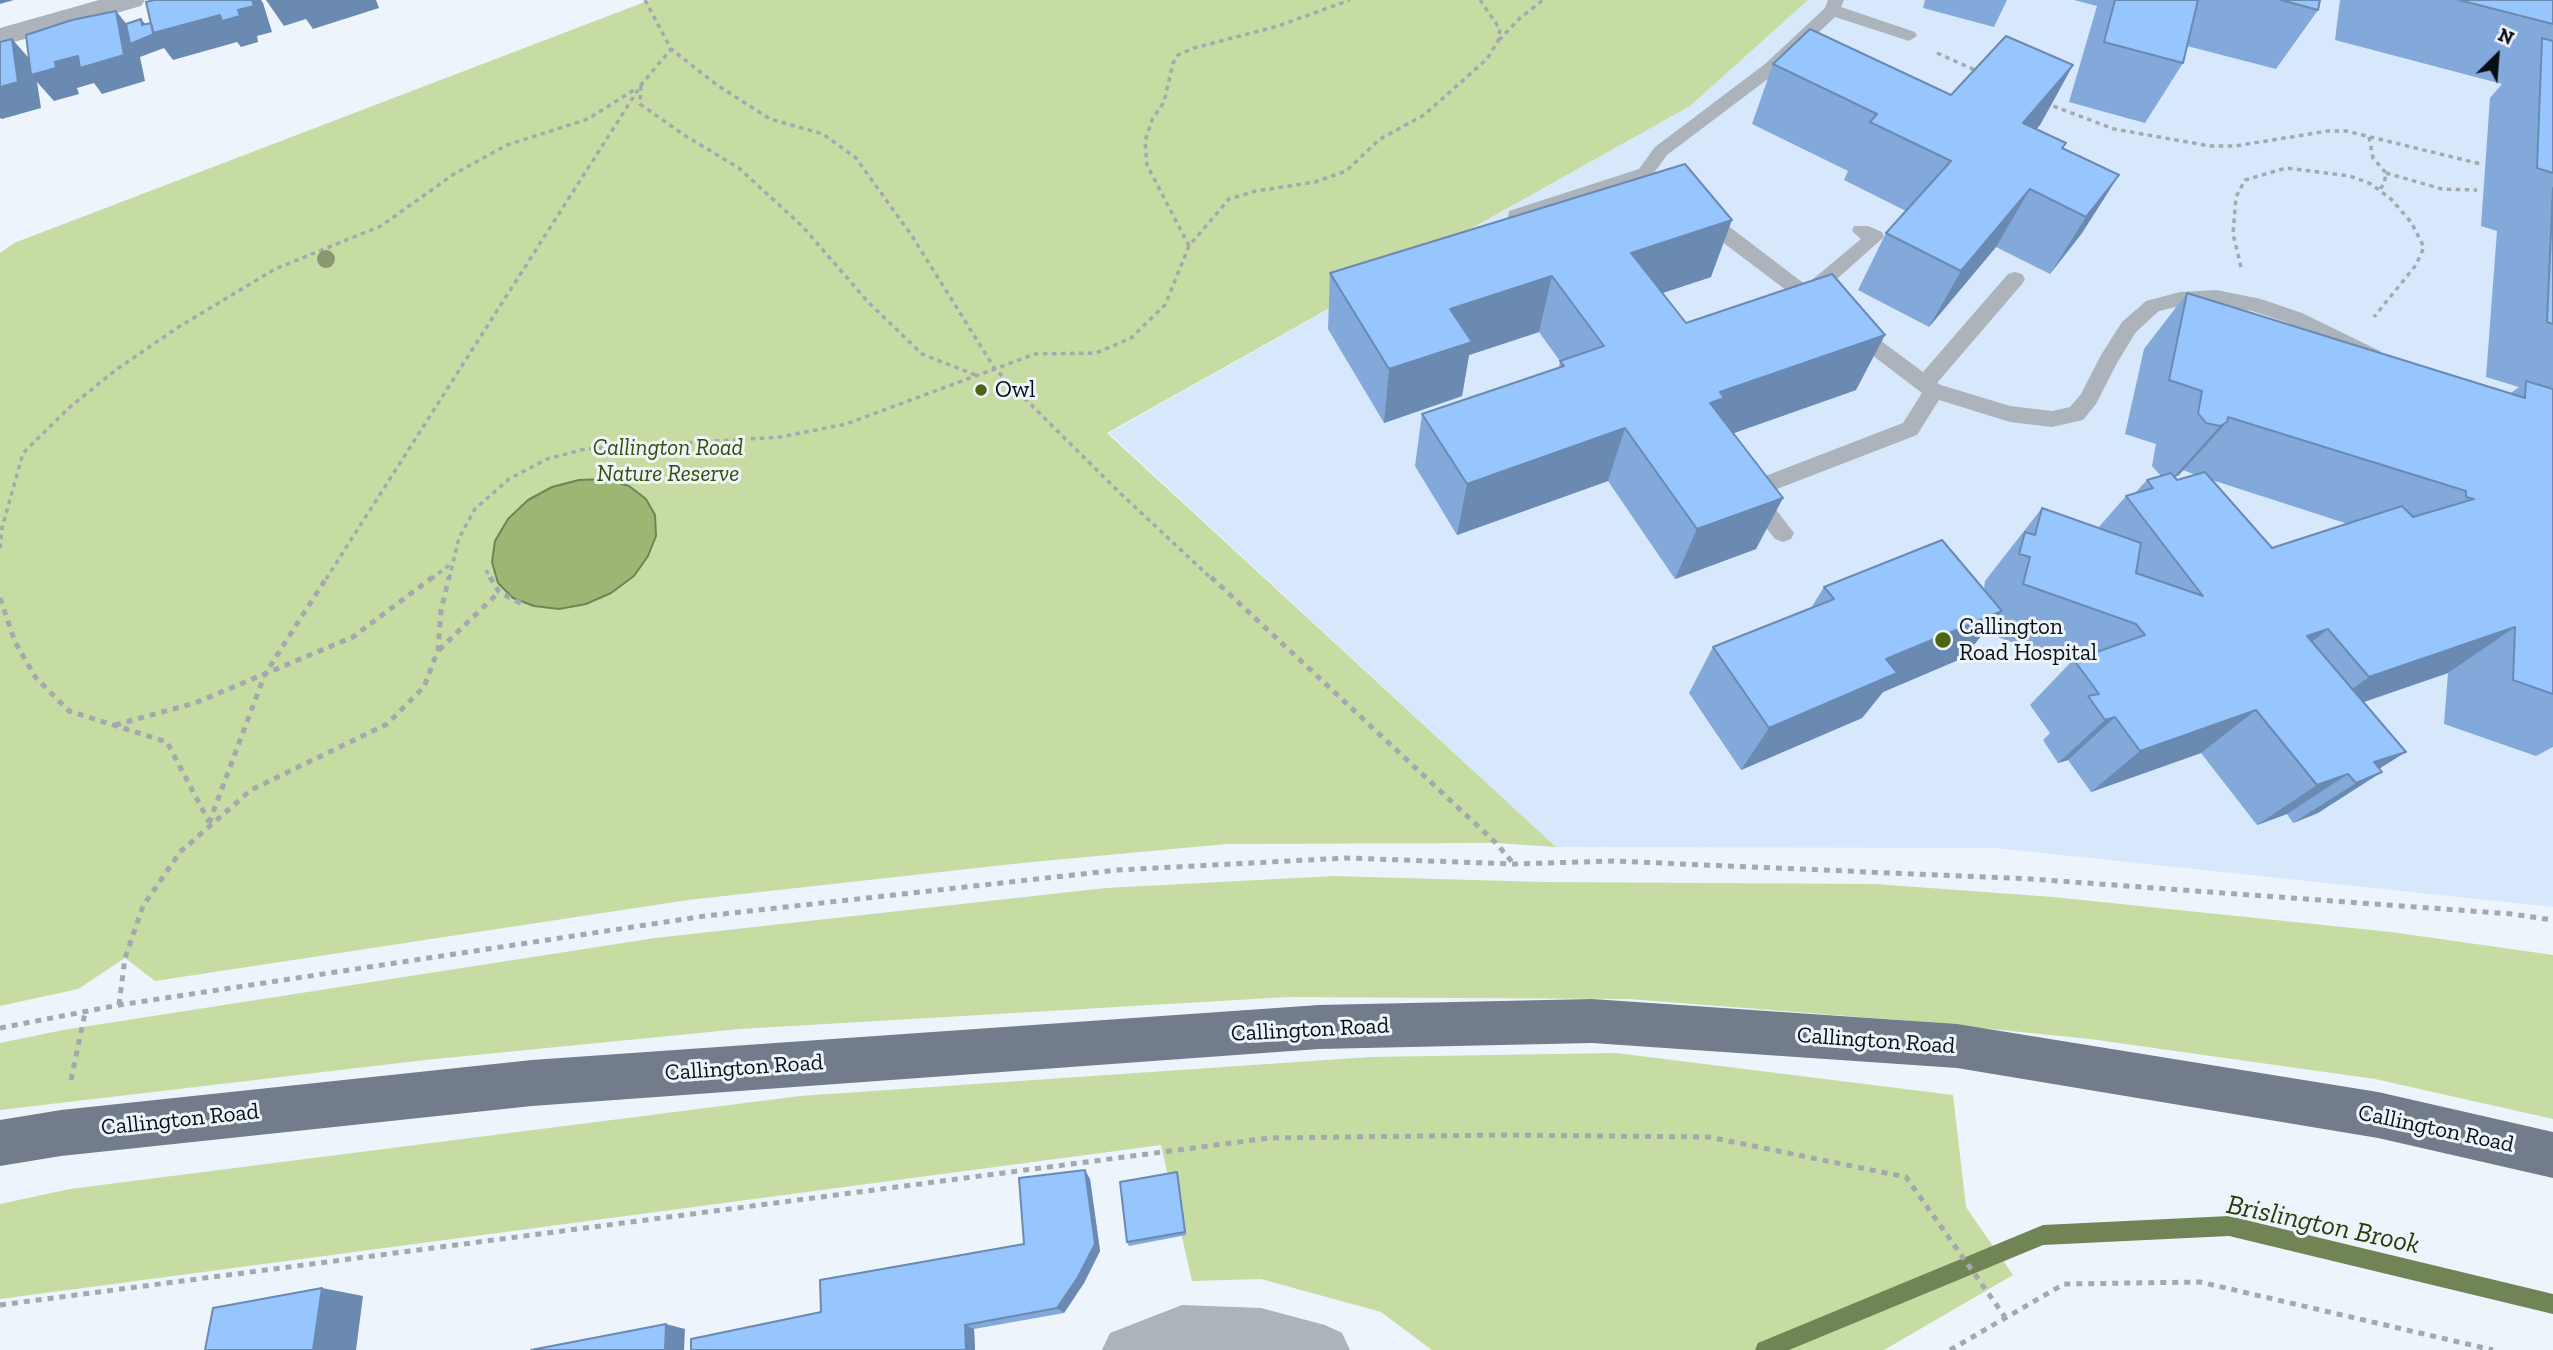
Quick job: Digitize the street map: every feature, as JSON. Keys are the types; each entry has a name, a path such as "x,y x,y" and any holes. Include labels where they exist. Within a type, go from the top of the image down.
{"main road":[{"name":"Callington Road","path":"0,1143 61,1133 532,1083 1319,1027 1592,1021 1957,1046 2378,1115 2553,1155"}],"street":[{"path":"0,37 131,0"},
{"path":"1127,1350 1182,1329 1261,1333 1325,1350"}],"lane":[{"path":"1511,251 1516,216 1650,177 1661,151 1771,68 1834,5 1909,36"},
{"path":"1688,205 1929,388 2010,414 2052,419 2076,414 2088,399 2129,327 2153,306 2180,299 2216,297 2254,304 2295,318 2387,365"},
{"path":"1807,295 1875,237 1861,231"},
{"path":"1749,491 1910,429 1929,388 2015,279"},
{"path":"1733,471 1783,533"}],"path":[{"path":"645,0 671,49 717,85 770,119 823,134 856,158 912,236 995,369 1121,494 1486,834 1514,864"},
{"path":"1189,246 1147,165 1145,141 1152,120 1164,102 1173,63 1178,55 1194,48 1278,26 1350,0"},
{"path":"1480,0 1500,29 1498,41"},
{"path":"119,1005 125,958 143,906 180,852 251,790 387,724 424,687 438,650 441,611 459,538 475,509 509,479 547,459 585,449 780,437 846,424 1035,354 1096,353 1132,338 1165,304 1189,246 1228,199 1256,191 1315,182 1346,171 1380,139 1424,115 1487,59 1498,41 1520,18 1543,0"},
{"path":"1909,36 1920,45 1983,74"},
{"path":"209,824 265,674 641,85 671,49"},
{"path":"641,85 640,104 739,168 802,226 869,303 922,354 979,376"},
{"path":"0,548 2,528 23,453 70,407 117,369 187,322 275,269 382,226 454,174 506,145 587,119 641,85"},
{"path":"2034,98 2114,129 2210,146 2235,146 2328,131 2346,131 2481,164"},
{"path":"2369,137 2373,158 2386,173 2442,189 2477,190"},
{"path":"2254,304 2233,234 2236,197 2245,180 2286,168 2350,176 2391,199 2411,222 2424,247 2416,265 2350,345"},
{"path":"2379,190 2384,184 2386,173"},
{"path":"115,725 195,703 353,637 452,563"},
{"path":"486,570 499,592 526,606"},
{"path":"438,650 499,592"},
{"path":"0,598 15,642 36,678 69,711 167,742 209,824"},
{"path":"0,1028 119,1005 705,916 1118,870 1346,858 1514,864 1613,861 2031,879 2553,919"},
{"path":"61,1133 85,1013"},
{"path":"0,1305 1269,1138 1500,1135 1709,1137 1906,1177 2005,1317"},
{"path":"1950,1350 2064,1284 2200,1282 2493,1350"}],"shaded area":[{"name":"Callington Road Hospital","path":"1808,0 2553,0 2553,907 1995,848 1556,847 1109,433 1690,106"},
{"path":"605,479 629,486 646,499 655,515 656,536 648,556 634,576 611,593 586,604 559,609 534,606 513,598 498,583 492,562 495,541 508,519 528,500 552,487 579,480"}],"green space":[{"name":"Callington Road Nature Reserve","path":"650,0 1808,0 1690,106 1107,433 1556,847 1496,843 1226,844 1022,863 688,900 155,981 125,958 78,989 0,1006 0,253 14,243"},
{"path":"1334,876 1542,882 1875,884 2053,897 2391,932 2553,955 2553,1119 2375,1079 2090,1039 1912,1021 1629,999 1288,997 740,1029 425,1060 0,1110 0,1043 63,1030 655,938 1106,888"},
{"path":"1616,1053 1953,1095 1966,1207 2013,1275 1884,1350 1432,1350 1381,1312 1261,1279 1192,1281 1161,1145 0,1299 0,1204 70,1189 800,1096 1370,1057"}],"building":[{"path":"252,0 254,6 238,10 240,16 222,21 220,15 153,33 146,2"},
{"path":"2115,0 2198,0 2183,63 2104,42"},
{"path":"2281,0 2320,0 2318,10"},
{"path":"2459,0 2553,0 2553,24"},
{"path":"116,11 124,55 80,68 78,56 55,62 56,68 31,75 26,35 72,20"},
{"path":"141,19 142,25 151,23 154,34 130,44 126,24"},
{"path":"1810,29 1951,95 2006,36 2073,65 2023,123 2066,143 2062,148 2119,175 2086,217 2030,189 1961,271 1886,233 1951,161 1870,122 1877,114 1773,64"},
{"path":"2542,38 2553,41 2553,173 2537,168"},
{"path":"12,39 18,82 0,87 0,42"},
{"path":"1685,164 1732,220 1631,253 1686,323 1832,274 1885,335 1720,392 1724,398 1710,403 1783,498 1697,529 1625,428 1467,484 1422,414 1564,366 1560,361 1604,346 1552,276 1450,309 1472,342 1389,369 1330,273"},
{"path":"2553,188 2553,324 2547,322"},
{"path":"2187,293 2525,398 2526,381 2553,389 2553,694 2513,680 2515,627 2369,677 2328,629 2307,636 2406,752 2374,762 2382,772 2356,783 2348,774 2317,785 2256,710 2140,751 2115,717 2105,720 2088,696 2099,694 2074,660 2145,635 2136,624 2023,584 2030,557 2019,554 2025,532 2035,535 2042,508 2141,543 2136,573 2203,596 2126,496 2153,488 2147,480 2171,473 2177,480 2205,472 2272,548 2402,506 2413,517 2474,499 2466,497 2466,491 2228,417 2227,422 2220,426 2206,423 2198,413 2202,391 2169,380"},
{"path":"1942,540 2002,611 1886,659 1897,673 1769,728 1713,647 1834,599 1824,587"},
{"path":"1085,1170 1095,1244 1078,1277 1057,1308 965,1325 966,1350 691,1350 691,1339 821,1312 820,1280 1024,1244 1019,1178"},
{"path":"1177,1172 1185,1232 1127,1242 1120,1182"},
{"path":"322,1288 313,1350 205,1350 213,1308"},
{"path":"666,1324 665,1350 531,1350"}],"waterway":[{"name":"Brislington Brook","path":"1765,1350 2043,1235 2229,1226 2553,1304"}],"place":[{"name":"Owl","path":"981,390"},
{"name":"Callington Road Hospital","path":"1943,640"}]}
